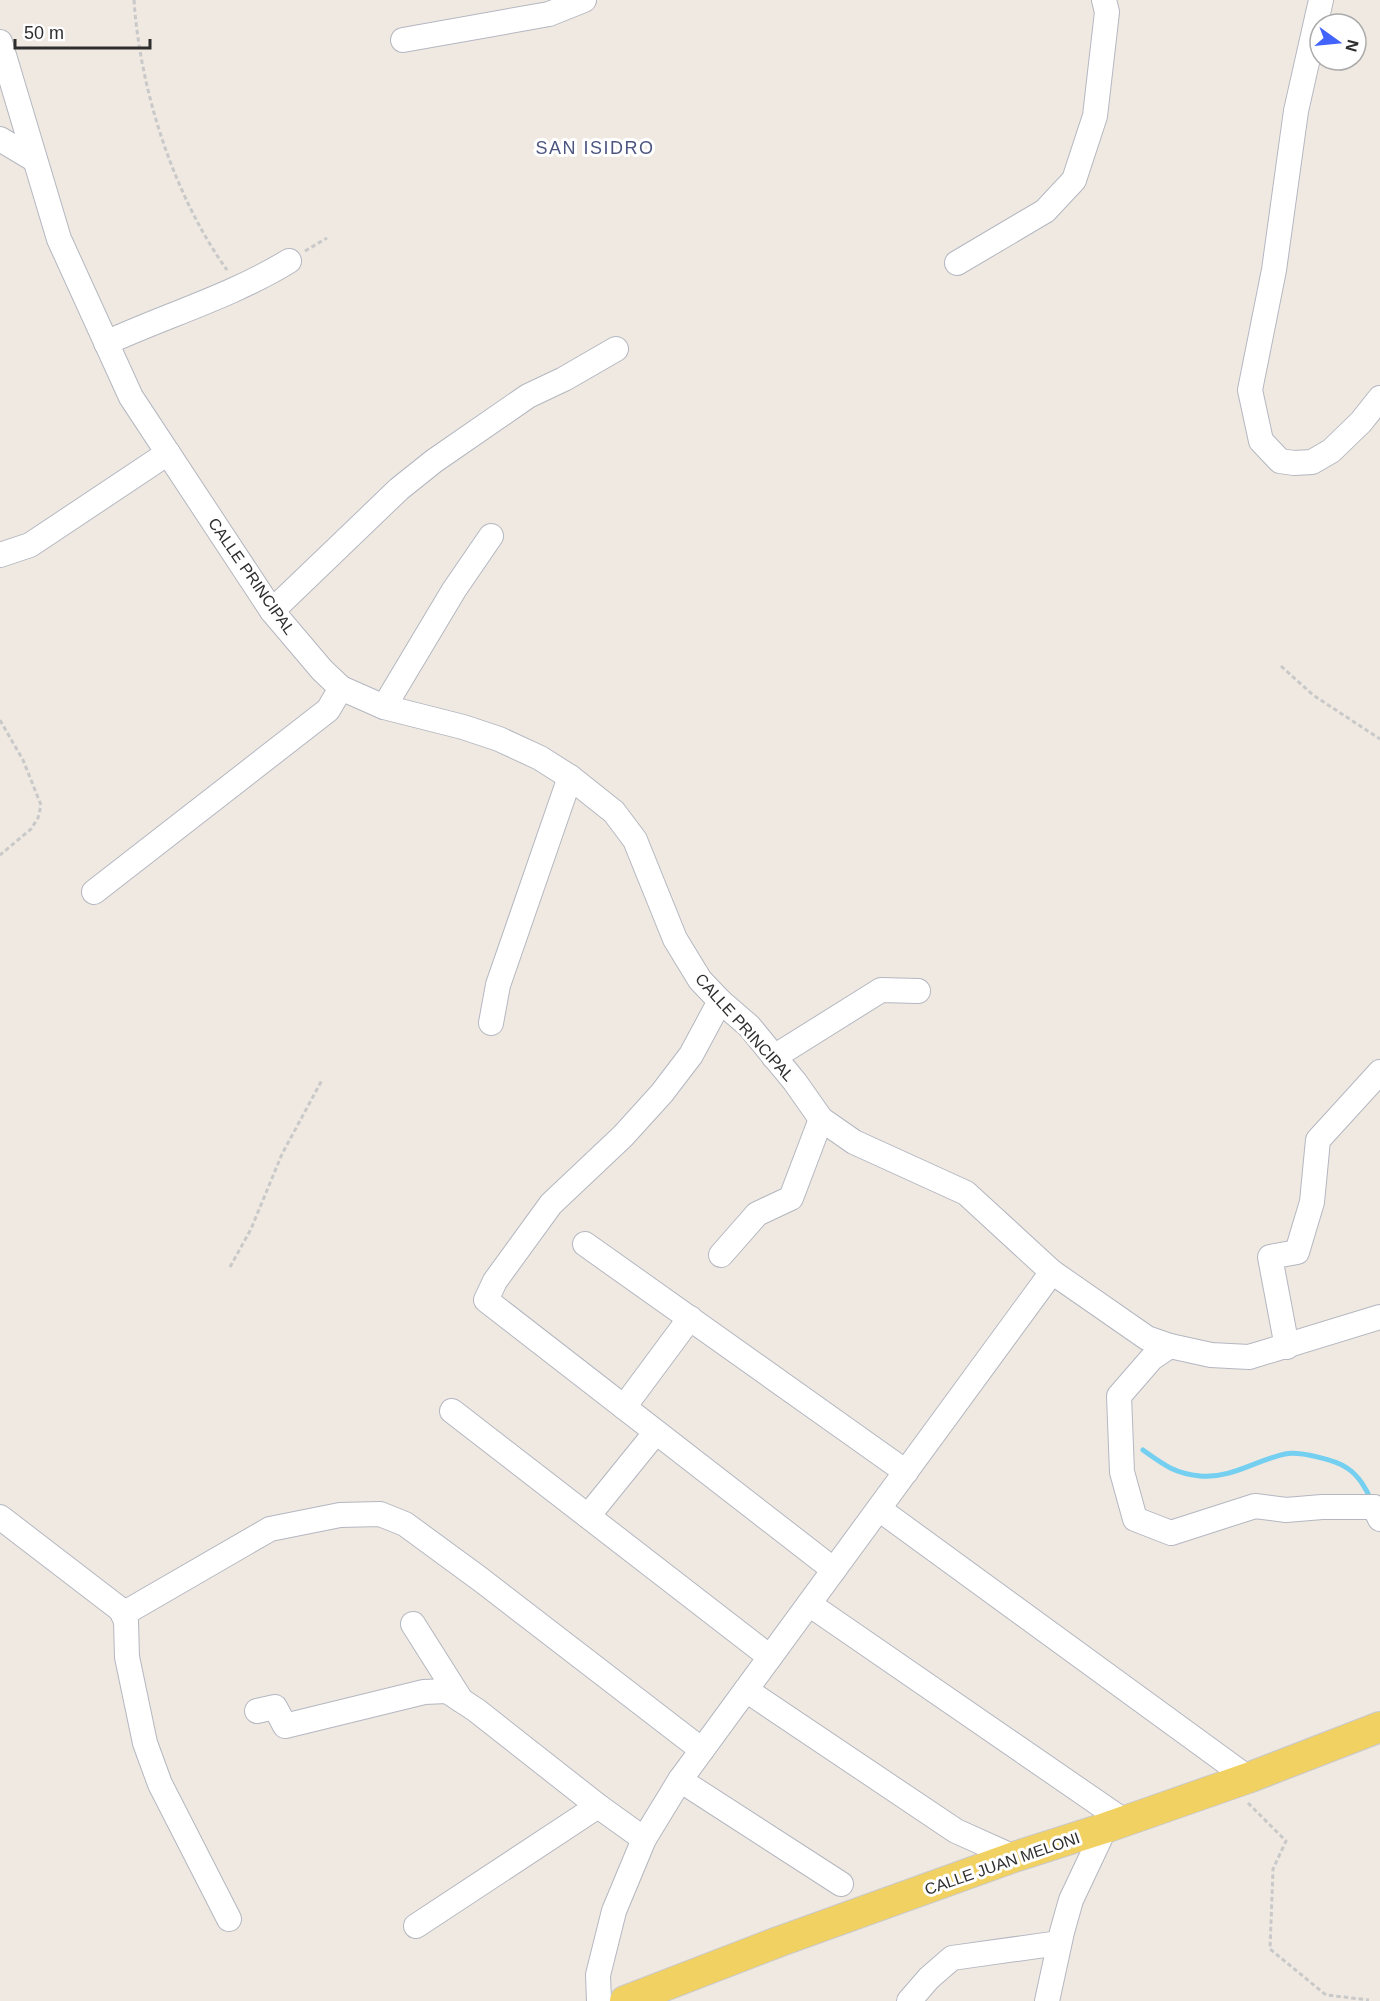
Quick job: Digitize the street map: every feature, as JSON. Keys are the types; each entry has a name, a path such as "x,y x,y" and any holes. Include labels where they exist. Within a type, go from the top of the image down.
{"main road":[{"name":"CALLE JUAN MELONI","path":"644,1998 778,1942 1014,1857 1239,1781 1380,1727"}],"street":[{"path":"403,40 549,14 584,0"},
{"path":"957,263 1045,211 1074,180 1095,116 1107,12 1104,0"},
{"path":"1321,0 1296,111 1274,270 1250,390 1261,441 1280,461 1294,463 1312,462 1331,450 1361,422 1380,398"},
{"name":"CALLE PRINCIPAL","path":"1,52 59,239 131,397 272,610 322,670 341,688 384,707 463,726 499,739 540,758 570,777 614,812 635,840 675,939 700,980 749,1026 821,1119 854,1142 966,1193 1052,1272 1147,1338 1170,1346 1211,1355 1249,1357 1380,1317"},
{"path":"0,139 35,160"},
{"path":"106,343 240,288 289,261"},
{"path":"272,610 399,489 434,461 528,396 564,379 616,349"},
{"path":"0,555 30,545 168,453"},
{"path":"384,707 454,590 491,536"},
{"path":"94,892 328,710 341,688"},
{"path":"491,1023 498,985 570,777"},
{"path":"774,1057 881,990 918,991"},
{"path":"720,1001 691,1055 662,1093 623,1136 551,1204 495,1281 486,1300 834,1570"},
{"path":"1287,1347 1270,1257 1297,1252 1312,1202 1318,1140 1380,1072"},
{"path":"721,1255 757,1214 791,1198 821,1119"},
{"path":"585,1244 906,1472"},
{"path":"599,2001 598,1974 614,1911 644,1839 680,1780 1052,1272"},
{"path":"624,1407 690,1318"},
{"path":"1170,1346 1152,1358 1119,1396 1122,1472 1135,1519 1171,1533 1255,1506 1286,1510 1322,1507 1374,1511"},
{"path":"453,1411 770,1657"},
{"path":"588,1516 656,1432"},
{"path":"879,1509 1239,1781"},
{"path":"123,1614 270,1529 340,1515 380,1514 405,1524 702,1750"},
{"path":"0,1517 121,1610 126,1620 127,1657 145,1743 160,1784 229,1919"},
{"path":"809,1604 1115,1824 1071,1900 1047,2001"},
{"path":"413,1624 461,1700"},
{"path":"746,1690 956,1830 1014,1857"},
{"path":"257,1711 275,1707 285,1726 424,1692 447,1691 644,1839"},
{"path":"680,1780 841,1884"},
{"path":"416,1926 598,1806"},
{"path":"909,2001 929,1978 952,1958 1059,1943"}],"path":[{"path":"134,0 136,30 149,95 186,200 211,248 240,288"},
{"path":"1281,666 1313,695 1380,740"},
{"path":"0,720 23,760 41,805 38,818 31,829 0,855"},
{"path":"230,1267 251,1229 282,1154 322,1080"},
{"path":"1239,1781 1286,1841 1273,1869 1270,1949 1326,1995 1369,2000"}],"waterway":[{"path":"1143,1450 1170,1468 1200,1476 1222,1475 1291,1453 1317,1457 1342,1465 1355,1474 1371,1501"}],"district":[{"name":"SAN ISIDRO","path":"595,148"}]}
